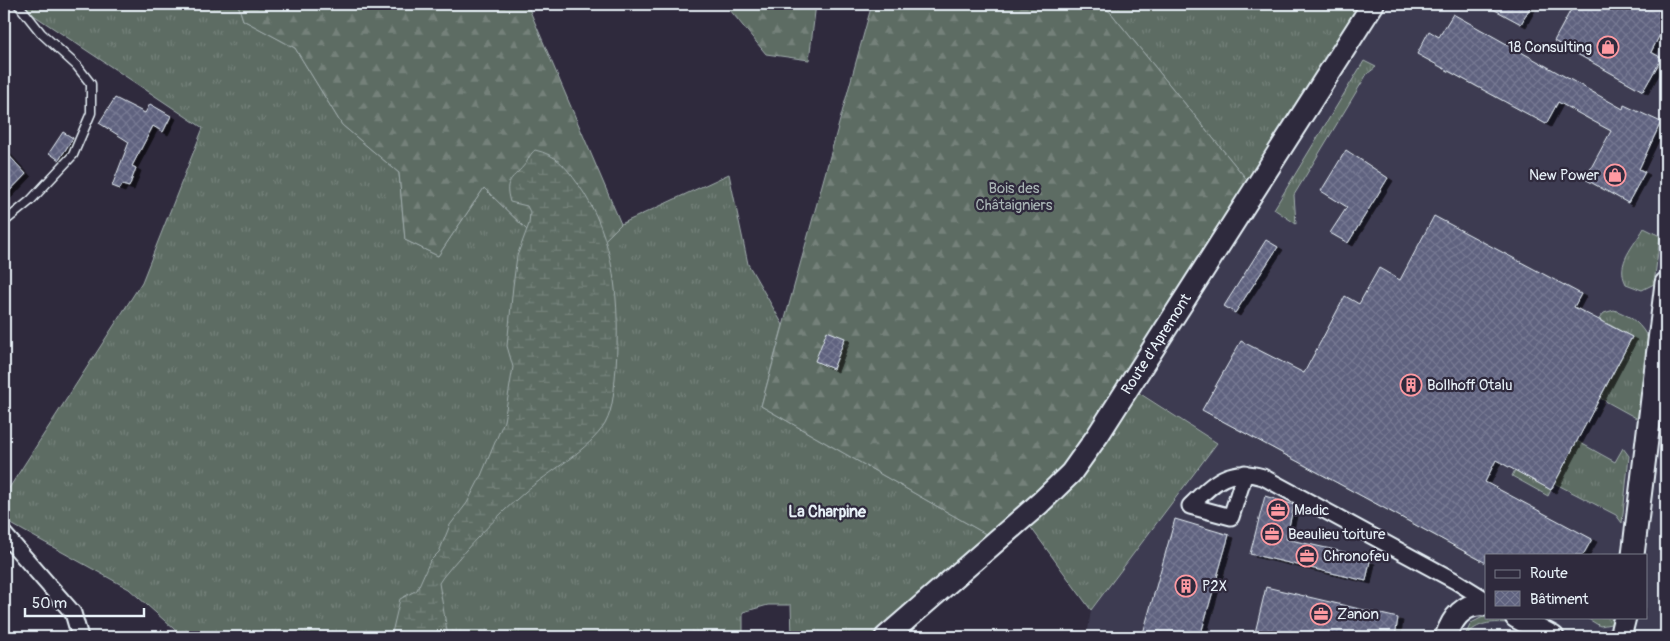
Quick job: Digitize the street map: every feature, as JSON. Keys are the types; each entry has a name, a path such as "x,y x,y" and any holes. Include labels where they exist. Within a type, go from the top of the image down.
{"main road":[{"name":"Route d'Apremont","path":"886,637 1040,503 1071,473 1098,435 1373,4"},
{"path":"1633,554 1666,283"},
{"path":"1446,637 1453,619 1466,608 1485,606"},
{"path":"1518,618 1553,637"},
{"path":"1620,637 1625,618"}],"street":[{"path":"1246,473 1263,477 1457,582 1485,599"},
{"path":"4,534 72,613 80,637"}],"lane":[{"path":"4,222 32,200 73,155 91,113 91,84 77,66 41,33 18,4"}],"shaded area":[{"path":"1385,4 1666,4 1666,637 1087,637 1091,610 1217,443 1135,389"}],"green space":[{"path":"17,4 238,4 243,20 295,48 342,125 399,173 405,240 438,256 484,188 571,273 621,224 729,174 748,264 783,325 761,406 991,537 876,637 792,637 791,605 768,605 743,612 743,637 183,637 129,589 4,520 4,496 142,282 203,128"},
{"path":"238,4 527,4 621,224 571,273 484,188 438,256 405,240 399,173 342,125 295,48 243,20"},
{"path":"725,4 816,4 809,60 766,54"},
{"name":"Bois des Châtaigniers","path":"872,4 1100,4 1111,13 1248,181 1069,460 1047,487 991,537 761,406"},
{"path":"1100,4 1360,4 1248,181 1111,13"},
{"path":"1364,61 1376,67 1367,74 1294,195 1296,224 1274,209"},
{"path":"535,150 555,158 578,184 591,205 608,249 616,296 617,344 613,397 608,418 598,433 579,451 514,502 462,554 443,577 439,583 448,637 391,637 400,599 417,590 430,561 439,552 450,525 467,503 480,478 504,421 513,367 507,346 513,286 517,256 529,224 530,212 527,206 510,202 508,188 510,180"},
{"path":"1644,228 1660,236 1654,284 1642,290 1626,284 1623,269 1627,255"},
{"path":"1614,310 1635,321 1649,341 1638,419 1600,398 1632,337 1599,319 1604,313"},
{"path":"1136,391 1217,443 1091,610 1029,525"},
{"path":"1577,441 1615,462 1623,448 1629,456 1622,523 1616,515 1554,483"},
{"path":"1515,470 1551,490 1548,496 1512,476"},
{"path":"1485,616 1485,618 1508,623 1480,625 1465,636 1471,623"},
{"path":"1587,618 1612,618 1611,624 1600,626"}],"building":[{"path":"1484,4 1532,4 1521,24"},
{"name":"18 Consulting","path":"1574,4 1663,4 1659,12 1666,16 1666,23 1651,52 1662,58 1643,91 1554,41"},
{"path":"1453,14 1623,109 1624,105 1661,122 1639,169 1645,172 1628,203 1585,179 1611,131 1558,102 1546,124 1417,54 1429,31 1439,37"},
{"path":"115,98 145,113 150,104 171,116 163,132 153,126 132,166 136,168 129,187 122,185 120,189 112,186 129,142 99,123"},
{"path":"63,132 73,138 59,160 49,153"},
{"path":"4,150 26,174 4,197"},
{"path":"1346,150 1388,178 1348,243 1330,233 1347,207 1321,191"},
{"name":"Bollhoff Otalu","path":"1434,216 1581,294 1574,307 1632,337 1551,490 1496,460 1485,482 1592,539 1584,554 1485,554 1485,562 1202,410 1241,341 1304,373 1345,296 1359,304 1379,268 1400,280"},
{"path":"1266,240 1278,247 1235,313 1224,306"},
{"path":"827,331 845,338 833,369 815,361"},
{"path":"1265,496 1294,505 1286,539 1362,556 1361,559 1370,561 1366,581 1250,554"},
{"name":"P2X","path":"1175,519 1229,535 1200,637 1142,637"},
{"name":"Zanon","path":"1266,587 1398,618 1395,637 1254,637"}],"place":[{"name":"18 Consulting","path":"1608,47"},
{"name":"New Power","path":"1615,175"},
{"name":"Bollhoff Otalu","path":"1411,385"},
{"name":"Madic","path":"1278,510"},
{"name":"Beaulieu toiture","path":"1272,534"},
{"name":"Chronofeu","path":"1307,556"},
{"name":"P2X","path":"1186,586"},
{"name":"Zanon","path":"1321,614"}],"district":[{"name":"La Charpine","path":"827,512"}]}
